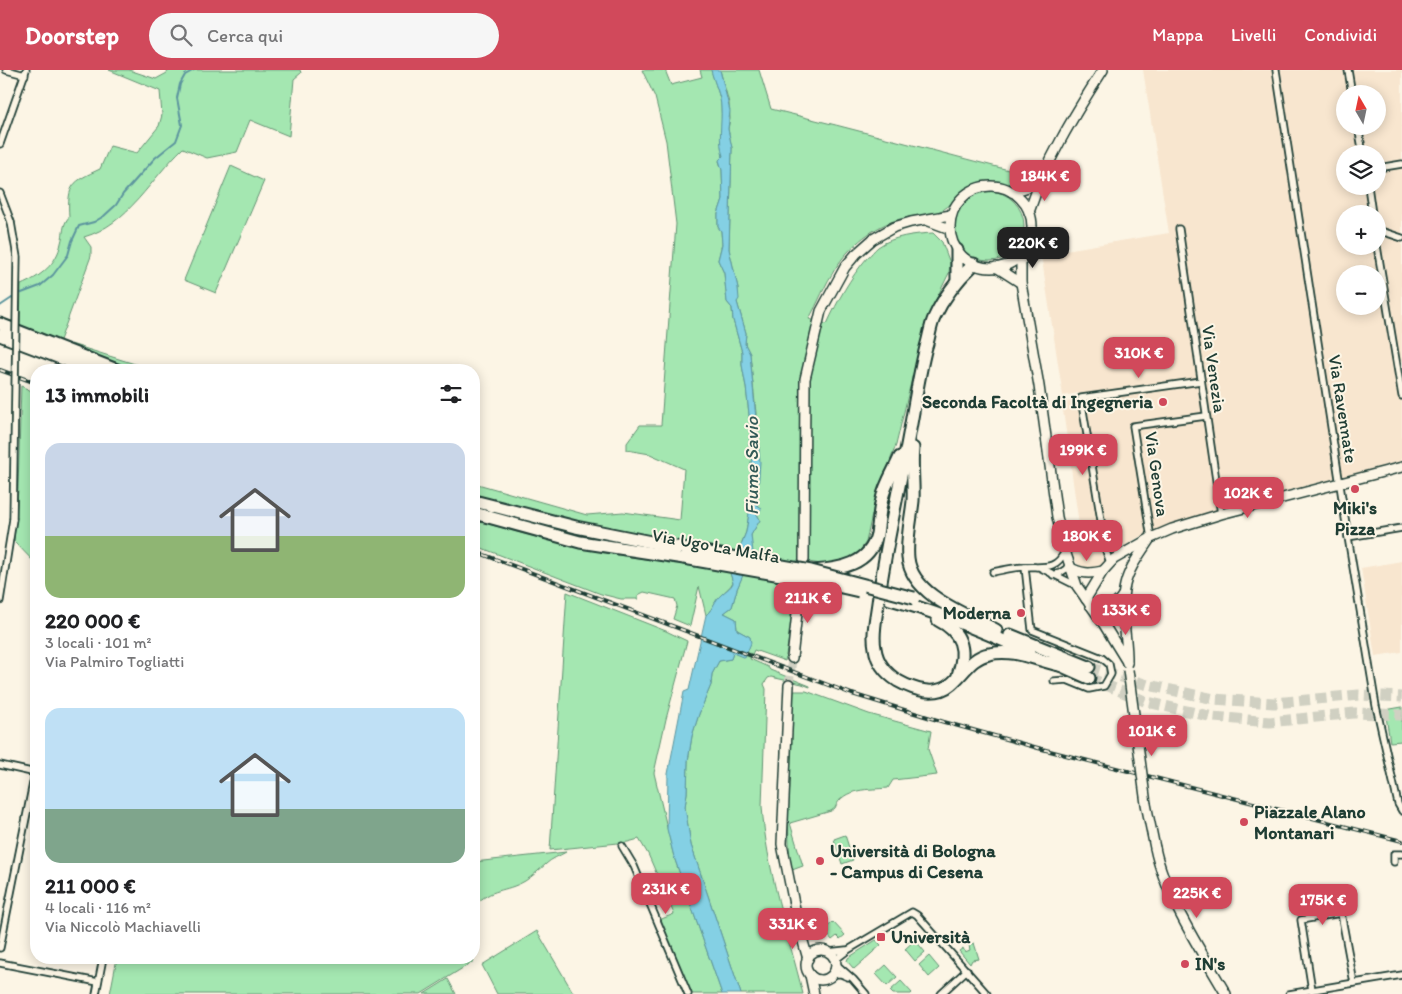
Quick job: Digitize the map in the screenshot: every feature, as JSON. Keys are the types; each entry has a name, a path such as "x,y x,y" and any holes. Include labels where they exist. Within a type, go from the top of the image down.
{"highway":[{"path":"957,250 957,280"},
{"path":"974,264 957,280 943,299 933,320 920,371 880,588 874,635 875,650 886,672 911,688 925,691 937,690 951,684 957,676 979,657 1001,652 1019,654 1059,665"},
{"path":"0,324 102,364"},
{"path":"0,335 76,364"},
{"path":"920,371 912,455 913,501 907,543 910,568 914,576 934,598 996,630"},
{"path":"811,571 830,570 853,564 866,556 872,547 876,535 884,493 910,432"},
{"name":"Via Ugo La Malfa","path":"480,503 682,553 815,581 919,607 979,630 1059,665 1089,672 996,630 914,598 811,571 682,553 580,542 480,515"},
{"path":"890,599 939,620 948,625 957,634 963,652 957,676"}],"street":[{"path":"0,144 26,73 6,70"},
{"path":"1029,212 1038,184 1065,132 1103,70"},
{"name":"Via Ravennate","path":"1276,70 1348,537 1383,740 1401,811"},
{"path":"1348,70 1350,85"},
{"path":"1386,167 1402,164"},
{"path":"1012,192 1038,184"},
{"path":"998,186 1012,192 1023,201 1029,212 1032,223 1027,246 1011,263 986,268 974,264 965,259 952,242 950,229 951,215 959,202 968,193 980,187 998,186"},
{"path":"0,193 11,222 17,257 13,519 0,601"},
{"path":"804,560 805,379 821,310 845,267 873,239 894,227 951,215"},
{"path":"926,220 950,229"},
{"name":"Via Venezia","path":"1180,229 1221,514"},
{"path":"1386,233 1402,238"},
{"path":"1021,254 1021,283 1039,386 1057,517 1065,551 1077,586 1118,645 1128,666"},
{"path":"1379,255 1399,364 1402,396"},
{"path":"996,267 1021,283"},
{"path":"1110,564 1106,551 1081,398 1201,381"},
{"name":"Via Genova","path":"1151,538 1133,426 1206,416"},
{"path":"1088,602 1103,571 1114,559 1151,538 1172,529 1221,514 1402,467"},
{"path":"1348,537 1402,528"},
{"path":"1151,538 1133,566 1125,585 1123,604 1128,666 1146,804 1157,860 1175,903 1226,994"},
{"path":"993,572 1025,567 1041,568 1057,562 1062,558 1065,551"},
{"path":"1069,566 1084,573 1093,574 1103,571"},
{"path":"1053,575 1060,573 1069,566"},
{"path":"1025,567 1032,630 1102,658 1109,664 1111,674 1104,686 1088,689 1067,680 1054,681"},
{"path":"1041,568 1077,586"},
{"path":"792,658 800,586"},
{"path":"1088,602 1108,607 1116,604 1124,592"},
{"path":"788,685 782,844 800,935 808,959"},
{"path":"0,765 30,772"},
{"path":"0,948 30,802"},
{"path":"622,846 634,866 688,994"},
{"path":"1394,862 1394,854 1402,854"},
{"path":"833,974 835,962 848,950 912,912 917,915 987,994"},
{"path":"1312,990 1301,920 1341,913 1354,984"},
{"path":"800,935 818,951"},
{"path":"848,950 818,951 813,953 808,959 806,967 814,978 821,980 833,974 841,974 853,979"},
{"path":"828,952 835,962 866,994"},
{"path":"0,963 98,982"},
{"path":"96,994 102,964"},
{"path":"941,994 966,970"},
{"path":"810,974 814,994"},
{"path":"1289,994 1402,976"},
{"path":"814,994 821,980"}],"shaded area":[{"path":"1143,70 1402,70 1402,461 1305,486 1155,530 1137,538 1115,552 1100,566 1093,569 1085,569 1079,566 1074,559 1068,527 1079,525 1062,403 1079,400 1078,393 1063,396 1041,254 1169,233"},
{"path":"1402,561 1402,652 1375,656 1361,568"}],"green space":[{"path":"109,70 129,70 156,79 169,70 300,70 301,73 294,79 289,136 250,120 237,152 207,158 183,148 127,211 100,231 84,237 91,247 91,256 59,343 20,328 21,285 41,274 56,257 64,226 69,217 69,197 77,181 100,169 110,146 137,153 159,126 162,115 160,91"},
{"path":"642,70 665,70 671,85 702,77 700,70 711,70 721,101 723,156 719,161 722,170 723,199 718,214 718,227 721,231 722,244 718,260 724,273 727,302 732,308 733,320 742,352 751,432 749,445 753,472 750,507 746,532 730,573 733,582 706,615 699,586 690,626 673,619 677,606 675,599 644,592 638,595 638,599 621,599 601,594 480,547 480,522 597,551 672,562 678,541 584,525 480,499 480,485 587,515 623,512 680,520 684,469 650,454 627,450 627,443 640,425 661,425 676,224 666,141 655,97"},
{"path":"720,70 759,70 771,109 1032,176 1019,184 1013,185 980,182 964,190 943,210 900,219 881,226 855,244 841,260 809,319 827,324 855,273 867,258 884,243 904,236 933,233 942,242 950,263 949,273 926,320 896,445 875,501 866,542 854,559 826,565 797,560 793,613 785,661 754,650 750,659 768,667 770,670 810,686 771,677 764,684 766,689 762,806 764,829 778,900 803,994 741,994 691,845 685,807 688,761 692,736 711,685 712,674 719,661 731,659 733,653 745,657 750,637 737,630 736,619 724,613 732,607 752,552 751,535 760,520 757,514 759,443 750,354 745,344 746,333 737,302 738,288 729,249 732,148 728,129 730,119 729,103"},
{"path":"231,166 264,181 216,293 184,280"},
{"path":"989,191 1002,194 1014,201 1021,213 1024,226 1021,239 1014,251 1002,258 989,261 976,258 964,251 957,239 954,226 957,213 964,201 976,194"},
{"path":"71,344 135,364 116,364 70,347"},
{"path":"21,386 30,390 30,558 14,541 18,489"},
{"path":"567,592 687,641 654,773 674,857 722,994 692,994 659,920 674,914 648,854 639,839 628,842 550,850"},
{"path":"794,691 806,691 869,714 931,731 928,749 937,775 893,780 888,788 851,793 844,796 831,811 790,823 803,866 792,870 789,847 788,793"},
{"path":"1402,707 1402,741 1390,742 1385,710"},
{"path":"845,835 853,860 842,864 834,839"},
{"path":"566,852 550,861 518,885 493,893 480,900 480,861"},
{"path":"833,922 845,935 840,939 837,936 832,940 824,930"},
{"path":"537,931 574,994 497,994 482,965"},
{"path":"876,940 881,945 854,969 847,961 848,958"},
{"path":"915,940 925,952 915,961 905,949"},
{"path":"974,943 979,959 972,960 970,964 959,951 963,948 965,952 970,950 969,945"},
{"path":"929,956 939,968 929,977 919,965"},
{"path":"116,964 469,964 421,994 110,994"},
{"path":"886,965 897,977 887,986 876,974"},
{"path":"448,979 456,994 424,994"},
{"path":"901,981 911,994 893,994 890,991"}],"water":[{"path":"711,70 720,70 730,111 728,129 732,148 729,249 738,288 739,299 737,302 746,333 745,344 750,354 760,462 757,505 762,508 757,514 760,520 751,535 753,552 737,589 732,607 724,613 736,619 737,630 750,637 751,643 745,658 733,653 731,659 719,661 712,674 711,685 692,736 688,761 685,807 691,845 741,994 722,994 674,857 667,829 668,774 684,692 689,690 706,615 719,597 733,583 730,573 746,532 753,472 749,445 751,432 742,352 733,320 732,308 727,302 724,273 718,260 722,244 721,231 718,227 718,214 723,199 722,170 719,160 723,156 720,139 721,103"}],"waterway":[{"path":"19,294 40,286 53,275 68,255 79,226 94,222 104,216 116,205 123,194 155,158 176,141 182,125 177,98 180,84 185,75 194,70"},
{"path":"0,306 15,296"}],"tunnel":[{"path":"789,685 792,658"},
{"path":"1089,667 1148,685 1214,699 1274,703 1359,695 1402,697"},
{"path":"1089,678 1147,702 1213,717 1270,722 1354,713 1402,715"}],"railway":[{"path":"0,370 30,381"},
{"path":"480,553 852,694 1038,748 1402,841"}],"place":[{"name":"Seconda Facoltà di Ingegneria","path":"1163,402"},
{"name":"Miki's Pizza","path":"1355,489"},
{"name":"Moderna","path":"1021,613"},
{"name":"Piazzale Alano Montanari","path":"1244,822"},
{"name":"Università di Bologna - Campus di Cesena","path":"820,861"},
{"name":"Università","path":"881,937"},
{"name":"IN's","path":"1185,964"}],"water label":[{"name":"Fiume Savio","path":"751,466"}]}
